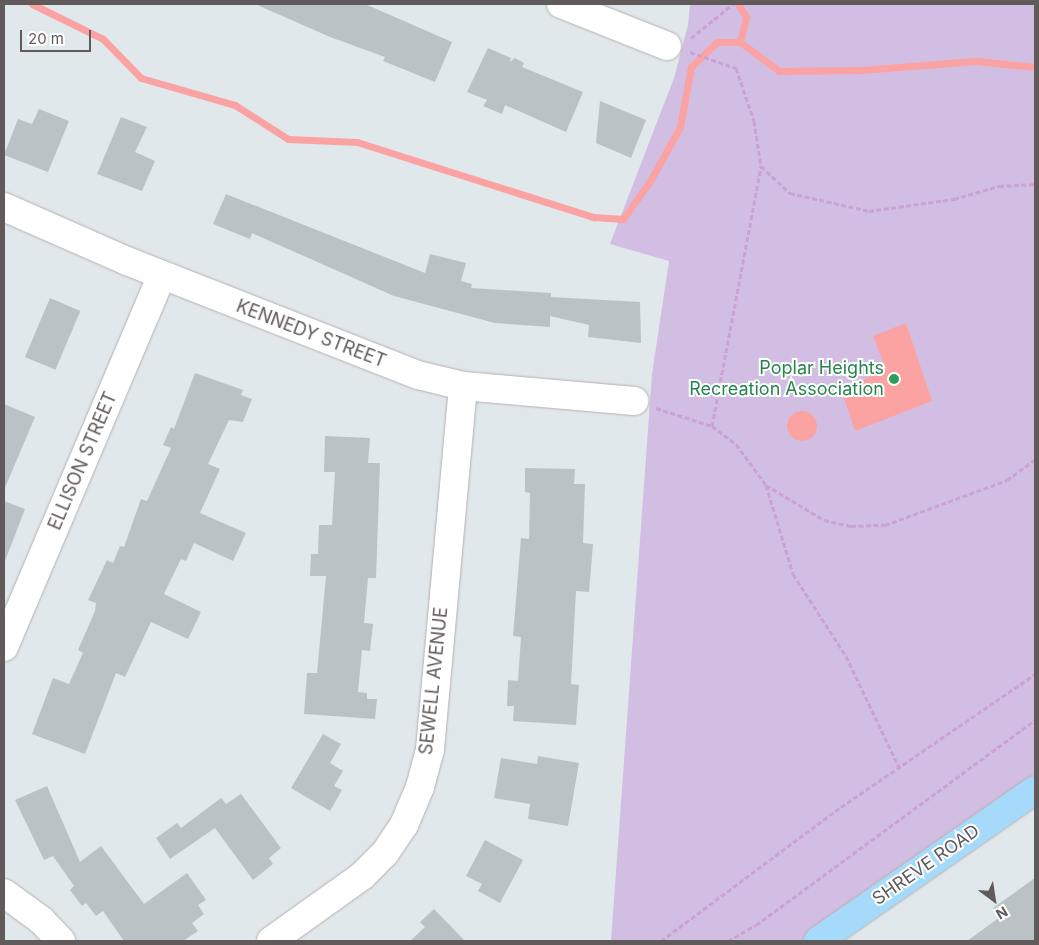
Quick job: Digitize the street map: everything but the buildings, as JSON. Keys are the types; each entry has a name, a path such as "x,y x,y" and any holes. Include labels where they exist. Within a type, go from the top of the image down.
{"main road":[{"name":"SHREVE ROAD","path":"818,941 1035,790"}],"street":[{"path":"562,4 680,47"},
{"name":"KENNEDY STREET","path":"4,207 162,275 418,375 463,386 634,401"},
{"name":"ELLISON STREET","path":"4,648 162,275"},
{"name":"SEWELL AVENUE","path":"271,941 362,876 385,853 404,825 420,787 430,749 463,386"},
{"path":"4,893 41,920 60,941"}],"path":[{"path":"712,426 761,166 754,121 736,68 680,47 734,4"},
{"path":"761,166 790,193 869,212 954,199 999,186 1035,184"},
{"path":"634,401 712,426 736,444 766,485 793,574 846,656 900,769"},
{"path":"766,485 824,520 850,526 885,525 1007,480 1035,460"},
{"path":"661,941 841,807 900,769 1035,674"},
{"path":"728,941 756,925 1035,720"}],"shaded area":[{"name":"Poplar Heights Recreation Association","path":"690,4 1035,4 1035,774 801,941 611,941 652,374 669,261 610,244 674,78 688,25"},
{"name":"Poplar Heights Recreation Association","path":"906,323 932,401 855,431 841,389 886,370 873,336"},
{"path":"802,411 813,415 817,426 813,437 802,441 791,437 787,426 791,415"}],"waterway":[{"path":"32,4 103,39 141,78 235,105 288,139 357,142 594,217 623,219 650,181 680,127 691,67 717,42 740,42 779,71 861,70 976,61 1035,67"},
{"path":"738,4 746,17 740,42"}],"place":[{"name":"Poplar Heights Recreation Association","path":"894,379"}]}
